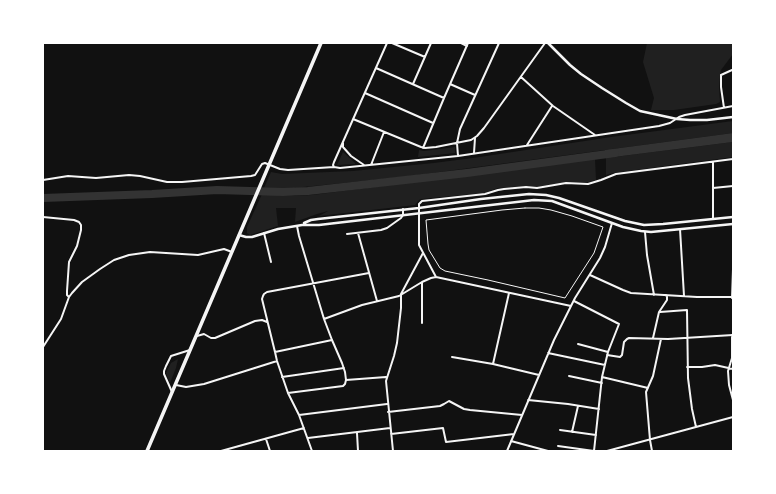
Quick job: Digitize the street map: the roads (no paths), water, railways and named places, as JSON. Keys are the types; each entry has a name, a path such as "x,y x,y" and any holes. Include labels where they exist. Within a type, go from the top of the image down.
{"main road":[{"path":"146,451 321,43"}],"street":[{"path":"334,167 334,163 387,43"},
{"path":"392,43 425,57"},
{"path":"413,84 430,43"},
{"path":"424,148 433,123 468,44 461,43"},
{"path":"458,156 457,143 460,129 500,43"},
{"path":"353,119 424,148 469,141 484,128 546,43 570,65 602,88 626,104 645,112 677,119 700,120 733,117"},
{"path":"376,68 444,98"},
{"path":"724,108 721,75 732,70"},
{"path":"521,77 552,106 596,135"},
{"path":"450,84 475,95"},
{"path":"365,92 433,123"},
{"path":"527,145 552,106"},
{"path":"43,180 68,176 96,178 130,175 167,182 182,182 251,176 256,174 263,163 288,170 365,166 458,156 659,126 667,124 683,115 690,113 733,106"},
{"path":"371,165 384,132"},
{"path":"474,138 474,153"},
{"path":"343,142 343,147 351,156 365,166"},
{"path":"436,277 419,245 418,213 420,202 526,187 537,188 566,183 588,184 616,174 733,159"},
{"path":"713,162 713,219"},
{"path":"713,188 733,186"},
{"path":"485,194 488,198"},
{"path":"302,224 318,219 525,194 536,194 564,199 625,221 644,225 733,217"},
{"path":"239,235 249,237 302,224 325,224 534,200 552,201 612,223 644,232 733,224"},
{"path":"347,234 387,228 403,215 403,209"},
{"path":"43,217 74,220 79,222 81,225 77,246 68,265 67,295 69,297"},
{"path":"507,451 548,353 571,306 603,252 612,223"},
{"path":"288,393 343,386 346,380 344,368 324,319 297,225"},
{"path":"680,229 684,296"},
{"path":"644,232 654,295"},
{"path":"264,233 271,262"},
{"path":"358,233 377,301"},
{"path":"43,347 62,315 69,297 82,282 114,260 128,255 150,252 198,255 224,249 232,252"},
{"path":"393,451 385,384 386,377 397,343 401,294 423,253"},
{"path":"590,275 628,292 702,298 732,298 733,269"},
{"path":"312,451 299,415 288,393 277,361 262,299 264,294 267,292 369,273"},
{"path":"324,319 357,306 393,298 422,282 436,277 571,306"},
{"path":"422,282 422,323"},
{"path":"493,364 509,293"},
{"path":"653,338 660,312 668,297 666,295"},
{"path":"558,446 594,451 602,377 608,353 619,324 574,302"},
{"path":"660,312 687,310 688,367 696,427"},
{"path":"195,337 204,334 211,338 215,338 255,321 262,320 268,322"},
{"path":"578,344 620,357 622,355 624,342 629,338 661,339 732,335 732,358 728,371 729,385 733,400"},
{"path":"652,451 646,392 653,376 661,339"},
{"path":"275,352 332,340"},
{"path":"172,392 164,374 166,366 171,356 190,350"},
{"path":"548,353 605,364"},
{"path":"452,357 493,364 539,375"},
{"path":"175,385 186,387 204,384 277,361"},
{"path":"688,367 715,365 733,369"},
{"path":"282,376 344,368"},
{"path":"569,376 602,383"},
{"path":"346,380 386,377"},
{"path":"602,377 648,388"},
{"path":"528,400 599,409"},
{"path":"388,412 440,406 449,401 470,410 522,415"},
{"path":"299,415 387,404"},
{"path":"572,432 578,406"},
{"path":"607,451 733,418"},
{"path":"221,451 304,428"},
{"path":"308,438 390,428"},
{"path":"391,434 443,428 446,442 514,434"},
{"path":"560,430 596,435"},
{"path":"356,433 358,451"},
{"path":"266,439 270,451"},
{"path":"511,441 548,451"}],"lane":[{"path":"540,208 563,213 603,227 594,253 565,298 443,270 440,268 428,248 426,220 502,210 540,208"}],"waterway":[{"path":"43,198 217,190 283,192 308,191 467,173 615,153"}]}
